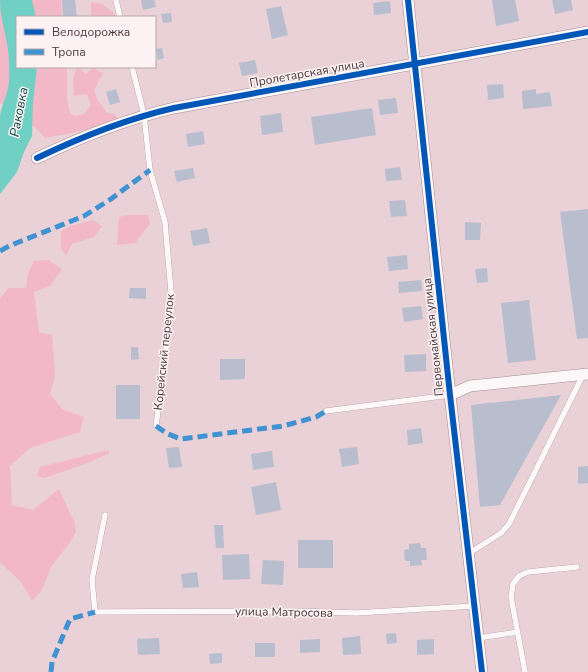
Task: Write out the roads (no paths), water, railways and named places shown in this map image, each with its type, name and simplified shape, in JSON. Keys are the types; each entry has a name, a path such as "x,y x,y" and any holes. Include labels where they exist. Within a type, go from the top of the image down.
{"street":[{"name":"Первомайская улица","path":"408,0 450,395 482,672"},
{"name":"Пролетарская улица","path":"37,158 69,142 144,115 174,108 415,65 588,32"},
{"path":"450,395 470,386 586,374"}],"lane":[{"path":"116,0 120,16"},
{"name":"Корейский переулок","path":"132,68 144,115 150,170 165,222 172,302 156,426"},
{"path":"468,554 501,533 509,524 586,374"},
{"path":"326,411 450,395"},
{"name":"улица Матросова","path":"105,515 92,580 95,612 292,611 356,613 474,606"},
{"path":"525,672 511,597 513,584 519,576 528,572 577,567"},
{"path":"478,638 518,632"}],"water":[{"name":"Раковка","path":"0,0 32,0 36,16 16,16 16,68 37,68 33,103 32,136 24,152 17,172 0,194 0,117 9,82 9,55 0,8"}]}
